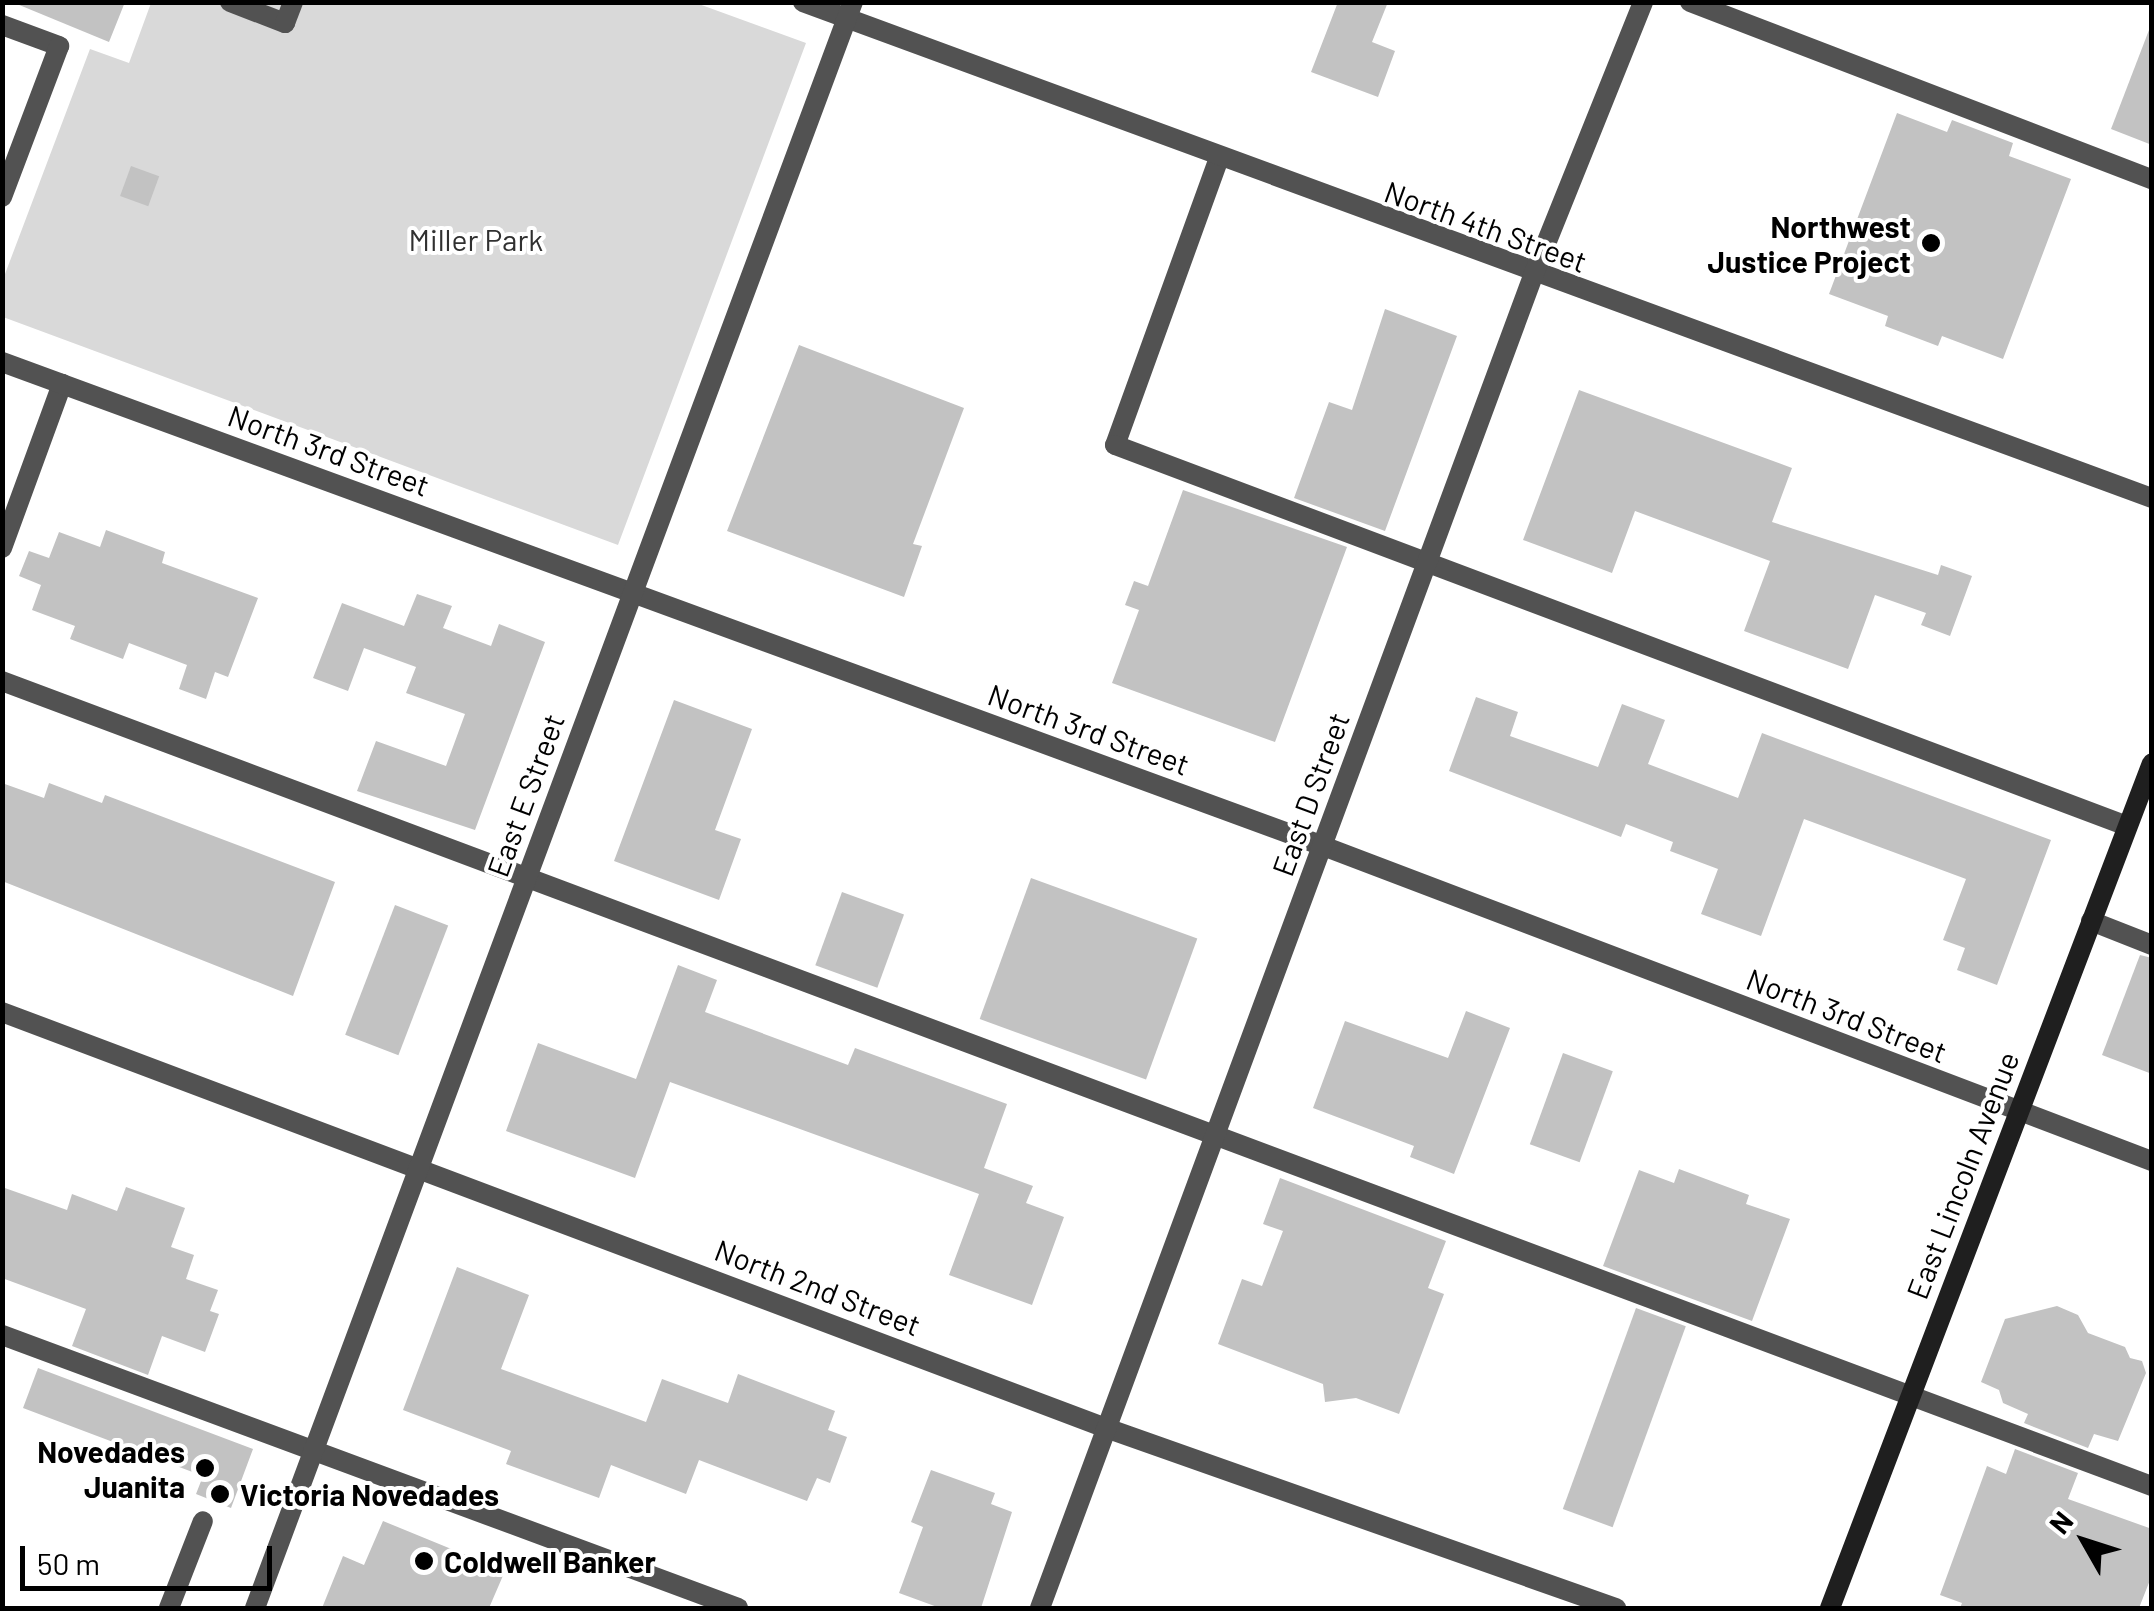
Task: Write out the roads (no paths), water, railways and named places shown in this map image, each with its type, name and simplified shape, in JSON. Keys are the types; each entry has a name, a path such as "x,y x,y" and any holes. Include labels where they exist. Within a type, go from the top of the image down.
{"street":[{"path":"230,2 285,23 293,2"},
{"name":"North 4th Street","path":"803,2 850,11 1219,158 1533,276 2152,498"},
{"name":"East D Street","path":"1040,1608 1533,276 1643,2"},
{"path":"1690,2 2152,179"},
{"name":"East E Street","path":"254,1608 415,1166 526,882 850,11"},
{"path":"2,25 59,46 2,197"},
{"path":"1219,158 1115,445 2128,826"},
{"name":"North 3rd Street","path":"2,362 1323,846 2152,1161"},
{"path":"2,548 62,384"},
{"path":"2,681 526,882 2152,1486"},
{"name":"East Lincoln Avenue","path":"1830,1608 2152,763"},
{"path":"2091,921 2152,945"},
{"name":"North 2nd Street","path":"2,1012 1106,1428 1616,1608"},
{"path":"2,1335 738,1608"},
{"path":"168,1608 202,1521"}],"place":[{"name":"Northwest Justice Project","path":"1931,243"},
{"name":"Novedades Juanita","path":"205,1468"},
{"name":"Victoria Novedades","path":"220,1494"},
{"name":"Coldwell Banker","path":"424,1561"}],"park label":[{"name":"Miller Park","path":"476,239"}]}
